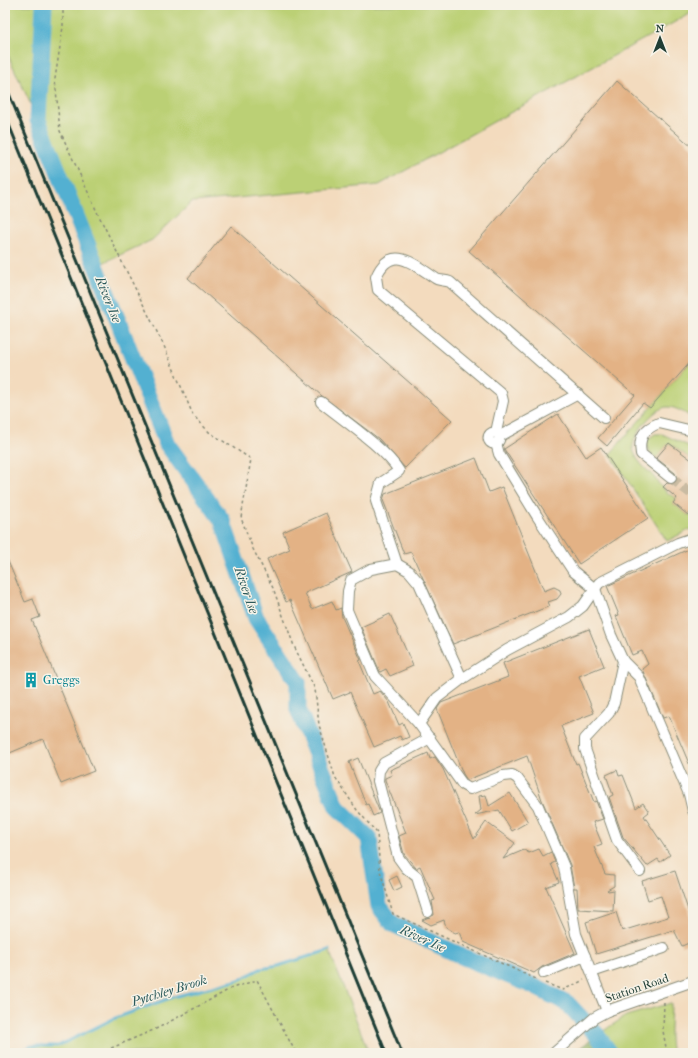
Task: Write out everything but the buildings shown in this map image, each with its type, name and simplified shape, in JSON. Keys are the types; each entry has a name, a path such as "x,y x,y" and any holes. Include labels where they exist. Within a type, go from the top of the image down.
{"street":[{"path":"604,418 450,282 437,280 408,260 396,259 385,264 376,277 378,290 501,394 503,400 497,437 499,454 537,516 573,570 595,589 611,635 623,661 639,677 688,794 693,811"},
{"path":"497,437 578,394"},
{"path":"321,402 364,436 395,464 399,471 381,483 376,501 397,564"},
{"path":"671,478 641,454 640,445 642,435 651,427 659,423 693,431"},
{"path":"419,724 437,698 462,679 507,650 569,617 583,606 598,584 609,577 687,539 693,538"},
{"path":"462,679 419,583 409,571 397,564 371,569 351,580 348,591 347,610 375,676 419,724 463,785 470,789 503,776 512,775 518,778 538,806 564,867 576,934 607,1011"},
{"path":"623,661 614,703 609,713 585,739 585,749 617,840 640,871"},
{"path":"428,912 417,877 406,868 398,857 378,782 378,770 384,762 430,738"},
{"path":"592,972 664,948"},
{"path":"541,978 585,956"},
{"name":"Station Road","path":"554,1053 594,1018 607,1011 693,981"},
{"path":"562,1053 568,1040"}],"path":[{"path":"63,5 63,26 55,79 60,132 98,214 164,346 193,416 209,432 251,459 241,518 253,549 273,588 294,646 315,690 319,725 335,777 357,810 377,833 380,871 393,914 541,978 563,990 585,980 588,984"},
{"path":"100,1053 158,1028 232,988 257,980 296,1053"},
{"path":"665,992 663,1031 667,1053"}],"green space":[{"path":"5,5 693,5 693,12 379,185 192,202 152,240 96,266 38,120 5,49"},
{"path":"693,359 693,418 674,408 663,408 651,416 645,423 633,443 634,453 641,464 666,492 677,498 673,503 688,515 693,513 693,528 667,541 610,454"},
{"path":"655,434 662,434 693,448 693,456 691,459 669,443 656,458 647,448 647,440"},
{"path":"329,950 369,1053 18,1053 31,1046 59,1046 113,1019 173,997 239,980 260,969 278,966"},
{"path":"671,1003 670,1035 672,1053 610,1053 597,1035 626,1016"},
{"path":"597,1035 610,1053 573,1053"}],"waterway":[{"name":"River Ise","path":"44,5 38,120 167,444 222,520 256,618 298,682 298,709 337,807 369,838 379,906 393,924 466,958 529,984 567,1003 597,1035 610,1053"},
{"name":"Pytchley Brook","path":"18,1053 31,1046 58,1046 113,1019 173,997 239,980 260,969 278,966 329,950"}],"tunnel":[{"path":"671,478 693,495"}],"railway":[{"path":"5,84 402,1053"},
{"path":"5,115 386,1053"}],"place":[{"name":"Greggs","path":"31,680"}]}
